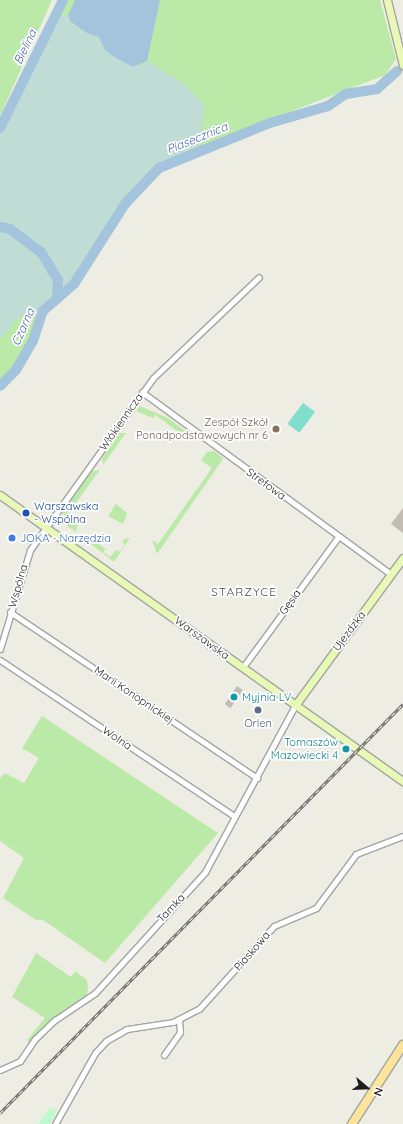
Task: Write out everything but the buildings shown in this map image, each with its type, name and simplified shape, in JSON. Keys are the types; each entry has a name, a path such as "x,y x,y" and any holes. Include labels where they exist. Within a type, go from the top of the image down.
{"main road":[{"path":"387,0 403,65"},
{"name":"Warszawska","path":"0,494 403,781"},
{"name":"Ujezdzka","path":"296,704 403,558"},
{"path":"352,1124 403,1045"}],"street":[{"name":"Włókiennicza","path":"46,527 153,378 259,278"},
{"name":"Strefowa","path":"142,392 338,537 391,574"},
{"name":"Wspólna","path":"0,648 26,558 46,527"},
{"name":"Gęsia","path":"243,667 338,537"},
{"name":"Marii Konopnickiej","path":"10,612 257,778"},
{"name":"Wolna","path":"0,660 234,816"},
{"name":"Tamka","path":"0,1070 20,1061 35,1039 55,1020 85,1002 133,953 205,872 296,704"},
{"name":"Piaskowa","path":"55,1124 95,1053 106,1041 127,1028 179,1020 208,1000 274,926 316,908 356,854 403,836"},
{"path":"164,1055 180,1032 179,1020"}],"green space":[{"path":"0,0 52,0 0,116"},
{"path":"65,0 380,0 396,59 385,75 202,146 158,167 124,203 81,270 36,312 34,328 13,368 0,381 0,130"},
{"path":"140,406 168,418 188,433 184,436 155,415 153,418 136,411"},
{"path":"120,433 126,433 103,465 102,458"},
{"path":"214,451 223,458 221,462 157,554 152,540 158,544 212,468 201,460 207,452"},
{"path":"100,470 66,516 78,524 76,532 67,526 71,521 62,513 92,471"},
{"path":"116,504 127,513 123,524 108,516"},
{"path":"130,538 114,562 86,540 91,539 106,549 103,552 110,557 116,550 120,552 125,544 122,542 124,539"},
{"path":"42,716 218,833 105,963 43,920 36,920 3,898 24,858 0,841 0,778 5,773 24,783 39,758 22,748"},
{"path":"36,953 71,977 75,971 87,980 88,990 85,1001 54,1019 30,1043 27,1040 45,1018 12,997"},
{"path":"50,1107 57,1111 50,1124 38,1124"}],"shaded area":[{"path":"75,0 160,0 147,61 133,67 105,50 99,37 87,33 70,21 68,15"},
{"path":"68,15 87,33 99,37 105,50 140,65 147,61 183,83 204,104 201,144 158,166 124,202 79,271 57,294 36,310 15,320 0,339 0,133 57,17"},
{"path":"303,403 315,412 299,433 287,424"}],"waterway":[{"name":"Bielina","path":"0,128 63,0"},
{"name":"Piasecznica","path":"0,386 16,370 33,341 43,311 74,284 125,204 159,168 270,123 328,106 346,94 377,89 397,71"},
{"name":"Bielina","path":"0,227 10,229 41,252 58,280 57,299"}],"railway":[{"path":"0,1113 403,704"}],"place":[{"name":"Zespół Szkół Ponadpodstawowych nr 6","path":"276,429"},
{"name":"Warszawska - Wspólna","path":"26,513"},
{"name":"JOKA - Narzędzia","path":"12,538"},
{"name":"Myjnia LV","path":"234,697"},
{"name":"Orlen","path":"258,710"},
{"name":"Tomaszów Mazowiecki 4","path":"346,749"}],"district":[{"name":"STARZYCE","path":"244,592"}],"water label":[{"name":"Czarna","path":"23,327"}]}
